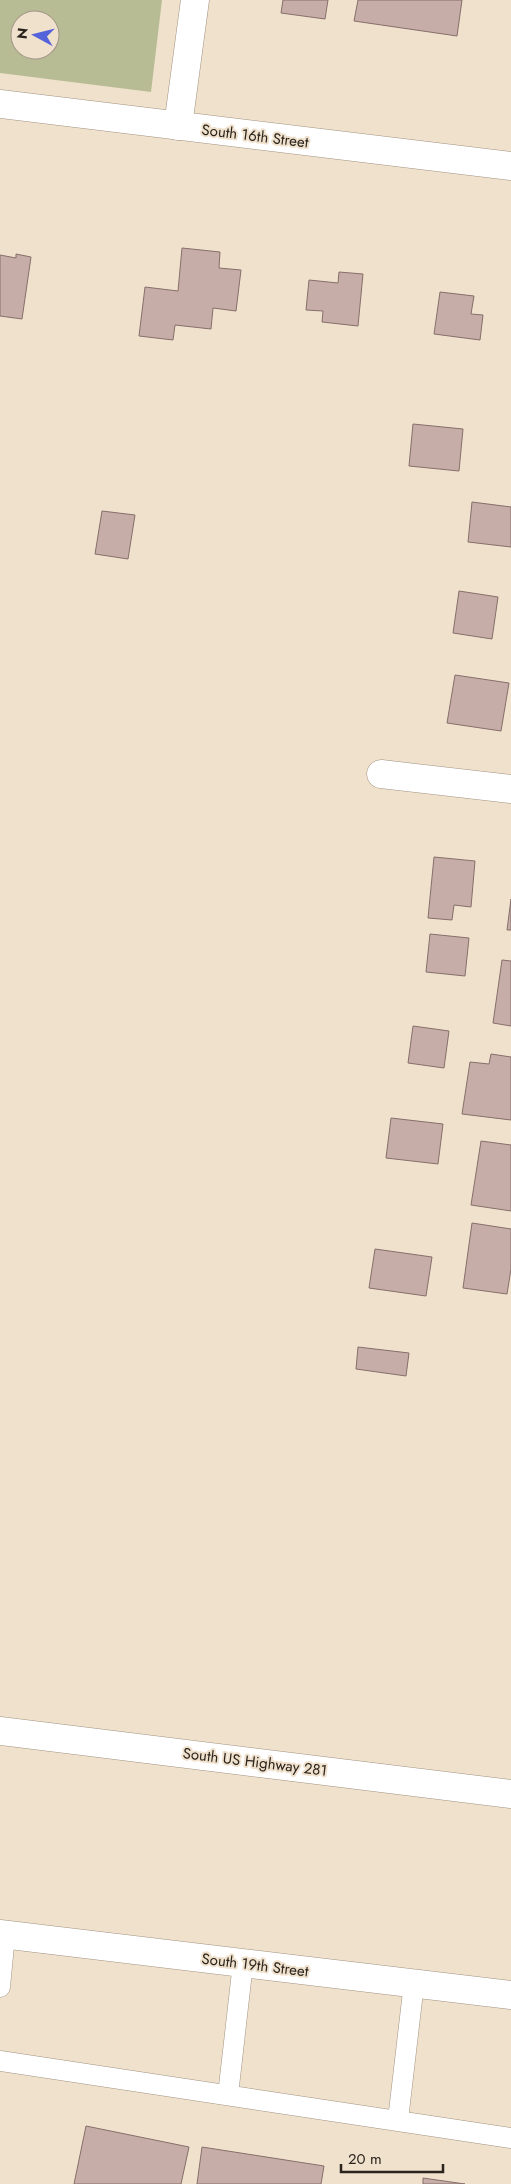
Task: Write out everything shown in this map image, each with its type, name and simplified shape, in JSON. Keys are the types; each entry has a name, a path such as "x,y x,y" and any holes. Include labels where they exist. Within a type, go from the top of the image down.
{"main road":[{"path":"178,126 194,0"},
{"name":"South 16th Street","path":"0,104 511,166"},
{"path":"381,774 511,789"},
{"name":"South US Highway 281","path":"0,1731 511,1794"},
{"name":"South 19th Street","path":"2,1934 511,1995"}],"lane":[{"path":"0,1986 2,1934"},
{"path":"228,2095 243,1963"},
{"path":"398,2120 414,1983"},
{"path":"0,2060 511,2138"}],"green space":[{"path":"0,0 162,0 151,92 0,73"}],"building":[{"path":"283,0 328,0 325,19 281,13"},
{"path":"358,0 462,0 457,36 354,21"},
{"path":"182,248 220,252 219,268 241,270 236,311 213,308 211,329 175,325 173,340 139,336 145,287 178,291"},
{"path":"16,254 31,257 22,319 0,316 0,255 16,258"},
{"path":"339,272 363,274 358,326 322,322 323,311 306,310 309,280 338,283"},
{"path":"440,292 474,296 471,314 483,315 480,340 434,334"},
{"path":"413,424 463,429 459,471 409,466"},
{"path":"472,502 511,507 511,547 468,542"},
{"path":"102,511 135,515 128,559 95,554"},
{"path":"459,591 498,597 492,639 453,633"},
{"path":"455,675 509,683 501,731 447,723"},
{"path":"434,857 475,861 471,907 454,905 452,920 428,918"},
{"path":"511,899 511,930 507,930"},
{"path":"430,934 469,938 465,976 426,972"},
{"path":"502,960 511,961 511,1026 493,1023"},
{"path":"413,1026 449,1031 444,1068 408,1063"},
{"path":"491,1054 511,1057 511,1120 462,1114 470,1062 489,1064"},
{"path":"391,1118 443,1124 438,1164 386,1158"},
{"path":"481,1141 511,1145 511,1211 471,1205"},
{"path":"472,1223 511,1229 511,1269 507,1294 463,1288"},
{"path":"375,1249 432,1257 426,1296 369,1288"},
{"path":"358,1347 409,1353 406,1376 356,1369"},
{"path":"86,2126 189,2147 181,2184 74,2184"},
{"path":"202,2147 324,2166 321,2184 197,2184"},
{"path":"423,2178 465,2184 423,2184"}]}
